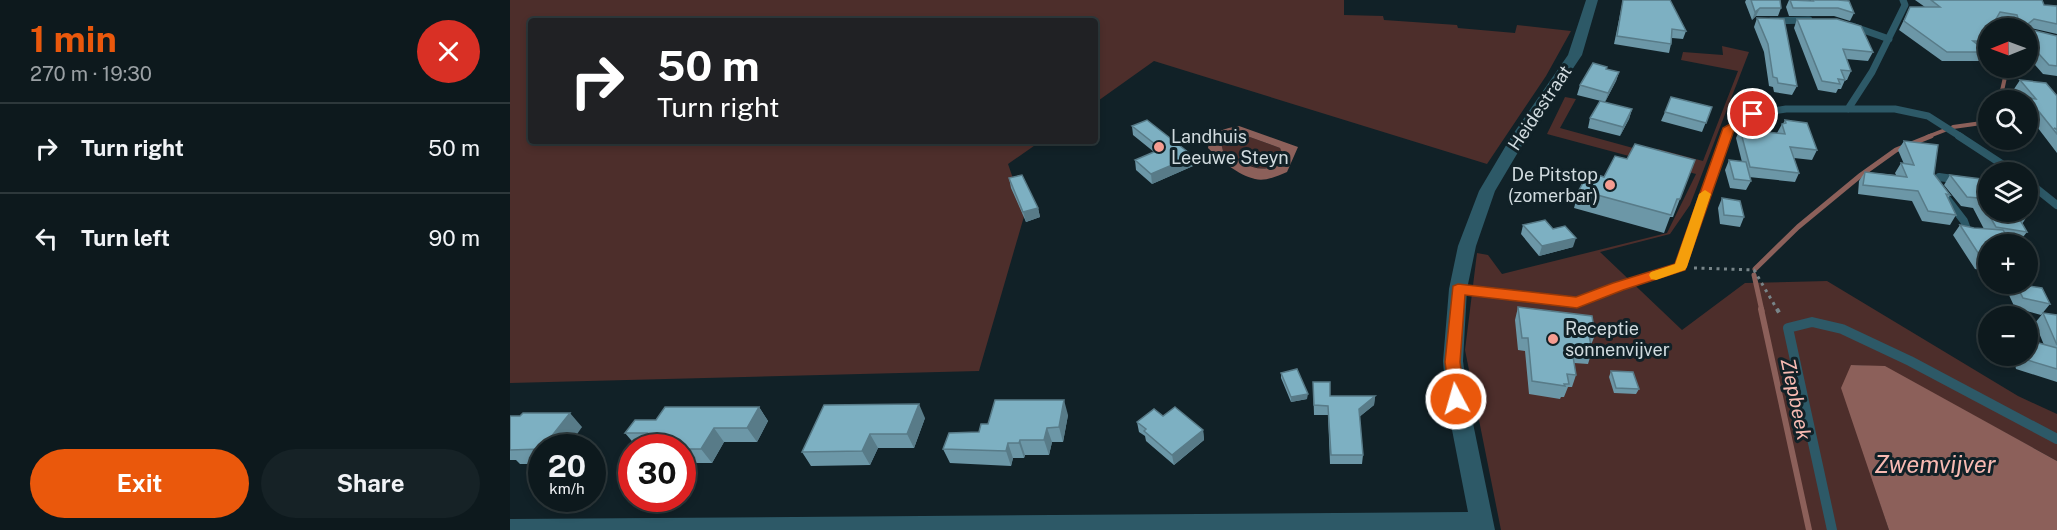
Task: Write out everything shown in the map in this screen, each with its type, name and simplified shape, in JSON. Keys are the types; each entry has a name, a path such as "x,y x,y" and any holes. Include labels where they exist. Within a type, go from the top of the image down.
{"street":[{"name":"Heidestraat","path":"1482,527 1456,399 1454,371 1458,289 1467,246 1487,191 1519,137 1575,55 1592,0"},
{"path":"510,530 1482,527"}],"lane":[{"path":"1848,109 1864,86 1889,39 1905,5 1903,0"},
{"path":"1768,21 1818,20"},
{"path":"1842,24 1889,39"},
{"path":"1458,289 1577,303 1618,286 1681,267 1729,128 1753,114 1786,109 1895,109 1928,116 1999,162"},
{"path":"1968,231 1964,221 1934,182 1940,177 1969,181"},
{"path":"2040,190 2057,205"},
{"path":"1832,530 1788,328 1812,322 1842,329 1910,361 2057,439"}],"path":[{"path":"1681,267 1754,270 1788,328"}],"shaded area":[{"path":"510,0 1344,0 1344,15 1383,16 1384,20 1457,25 1458,28 1515,33 1517,25 1571,31 1546,76 1487,164 1154,61 1098,101 1098,18 528,18 528,144 1037,144 1008,164 1025,213 979,371 510,383"},
{"path":"1722,46 1749,52 1690,205 1670,234 1600,252 1682,330 1745,283 1827,281 2018,396 2057,414 2057,461 1885,367 1852,365 1879,499 1889,530 1501,530 1465,350 1477,253 1488,255 1502,274 1667,233 1696,174 1547,134 1565,97 1576,99 1560,128 1655,154 1658,149 1703,161 1738,71 1681,60 1683,52 1723,55"},
{"path":"1230,136 1247,136 1280,148 1282,153 1279,164 1257,168 1223,151 1221,143"}],"water":[{"path":"1239,126 1298,147 1287,172 1267,179 1255,179 1236,171 1208,148 1212,138 1219,132","holes":["1230,136 1247,136 1280,148 1282,153 1279,164 1264,169 1257,168 1223,151 1221,143"]},
{"name":"Zwemvijver","path":"1851,365 1885,366 2057,461 2057,530 1889,530 1841,388"}],"building":[{"path":"1623,0 1670,0 1686,31 1672,29 1671,44 1617,36"},
{"path":"1751,0 1780,0 1781,8 1760,8 1755,12"},
{"path":"1790,0 1849,1 1854,13 1838,8 1793,8"},
{"path":"1931,0 2042,0 2044,5 2057,6 2057,24 2038,18 2018,18 2017,15 2000,12 1997,18 1978,18 1978,41 1973,41 1978,45 1978,52 1947,52 1904,21 1910,7 1940,7"},
{"path":"1757,18 1784,19 1797,86 1778,83 1777,78 1773,77 1768,44"},
{"path":"1797,19 1837,19 1861,26 1873,52 1843,49 1851,71 1841,70 1845,80 1838,79 1840,84 1822,81"},
{"path":"2038,31 2057,36 2057,66 2049,65 2038,53"},
{"path":"1593,63 1619,72 1608,93 1580,85"},
{"path":"2020,80 2046,83 2057,96 2057,129 2054,128 2057,134 2038,110 2038,90 2028,90"},
{"path":"1671,97 1712,107 1706,123 1665,112"},
{"path":"1600,101 1632,109 1623,127 1590,118"},
{"path":"1147,120 1193,156 1151,174 1135,160 1161,149 1132,126"},
{"path":"1785,120 1807,123 1817,150 1790,147 1799,173 1750,167 1740,129 1785,134 1782,124 1786,123"},
{"path":"1904,141 1938,145 1934,174 1950,195 1946,194 1956,215 1928,211 1918,191 1863,185 1865,172 1907,177 1901,163 1914,165"},
{"path":"1635,144 1695,160 1680,199 1677,199 1671,215 1579,190 1589,172 1604,177 1615,156 1627,159"},
{"path":"1729,160 1746,162 1751,181 1734,179"},
{"path":"1022,175 1038,208 1023,212 1009,178"},
{"path":"1950,175 1978,179 1978,198 1967,197"},
{"path":"1722,198 1740,201 1744,217 1724,215"},
{"path":"1545,220 1553,229 1565,226 1576,238 1542,246 1523,225"},
{"path":"1993,222 2021,222 2027,232 1996,227"},
{"path":"1960,225 2003,230 2006,234 1978,234 1978,253"},
{"path":"2038,287 2042,288 2050,304 2023,298 2021,294 2038,294"},
{"path":"1518,307 1592,316 1595,335 1589,335 1592,351 1572,350 1576,375 1567,374 1569,384 1564,384 1565,386 1532,381 1528,338 1522,338"},
{"path":"2043,313 2057,315 2057,345"},
{"path":"2038,343 2057,348 2057,369 2038,363"},
{"path":"1297,369 1308,394 1291,397 1281,373"},
{"path":"1611,371 1633,372 1639,389 1616,388"},
{"path":"1313,382 1330,382 1330,396 1375,396 1359,409 1363,455 1331,455 1328,406 1314,405"},
{"path":"995,400 1064,400 1059,427 1047,428 1044,440 1020,440 1019,443 1008,443 1006,451 943,449 949,433 979,432 981,424 988,424"},
{"path":"919,404 907,434 870,434 862,451 802,452 824,405"},
{"path":"665,407 759,407 747,428 714,428 701,449 696,449 696,434 625,433 635,420 656,420"},
{"path":"1175,407 1203,430 1172,455 1137,422 1154,409 1163,416"},
{"path":"523,413 570,413 553,434 528,434 528,449 510,450 510,416 520,416"}],"waterway":[{"name":"Ziepbeek","path":"2002,90 2005,78"},
{"name":"Ziepbeek","path":"1953,127 1978,124"},
{"name":"Ziepbeek","path":"1927,137 1945,130"},
{"name":"Ziepbeek","path":"1755,269 1798,227 1861,175 1896,150 1931,136"},
{"name":"Ziepbeek","path":"1754,275 1762,311"},
{"name":"Ziepbeek","path":"1761,309 1809,530"}],"slow traffic":[{"path":"1656,275 1681,267 1705,194"}],"place":[{"name":"Landhuis Leeuwe Steyn","path":"1159,147"},
{"name":"De Pitstop (zomerbar)","path":"1610,185"},
{"name":"Receptie sonnenvijver","path":"1553,339"}],"route":[{"path":"1456,399 1453,362 1458,289 1577,303 1618,286 1681,267 1729,128 1753,114"}]}
